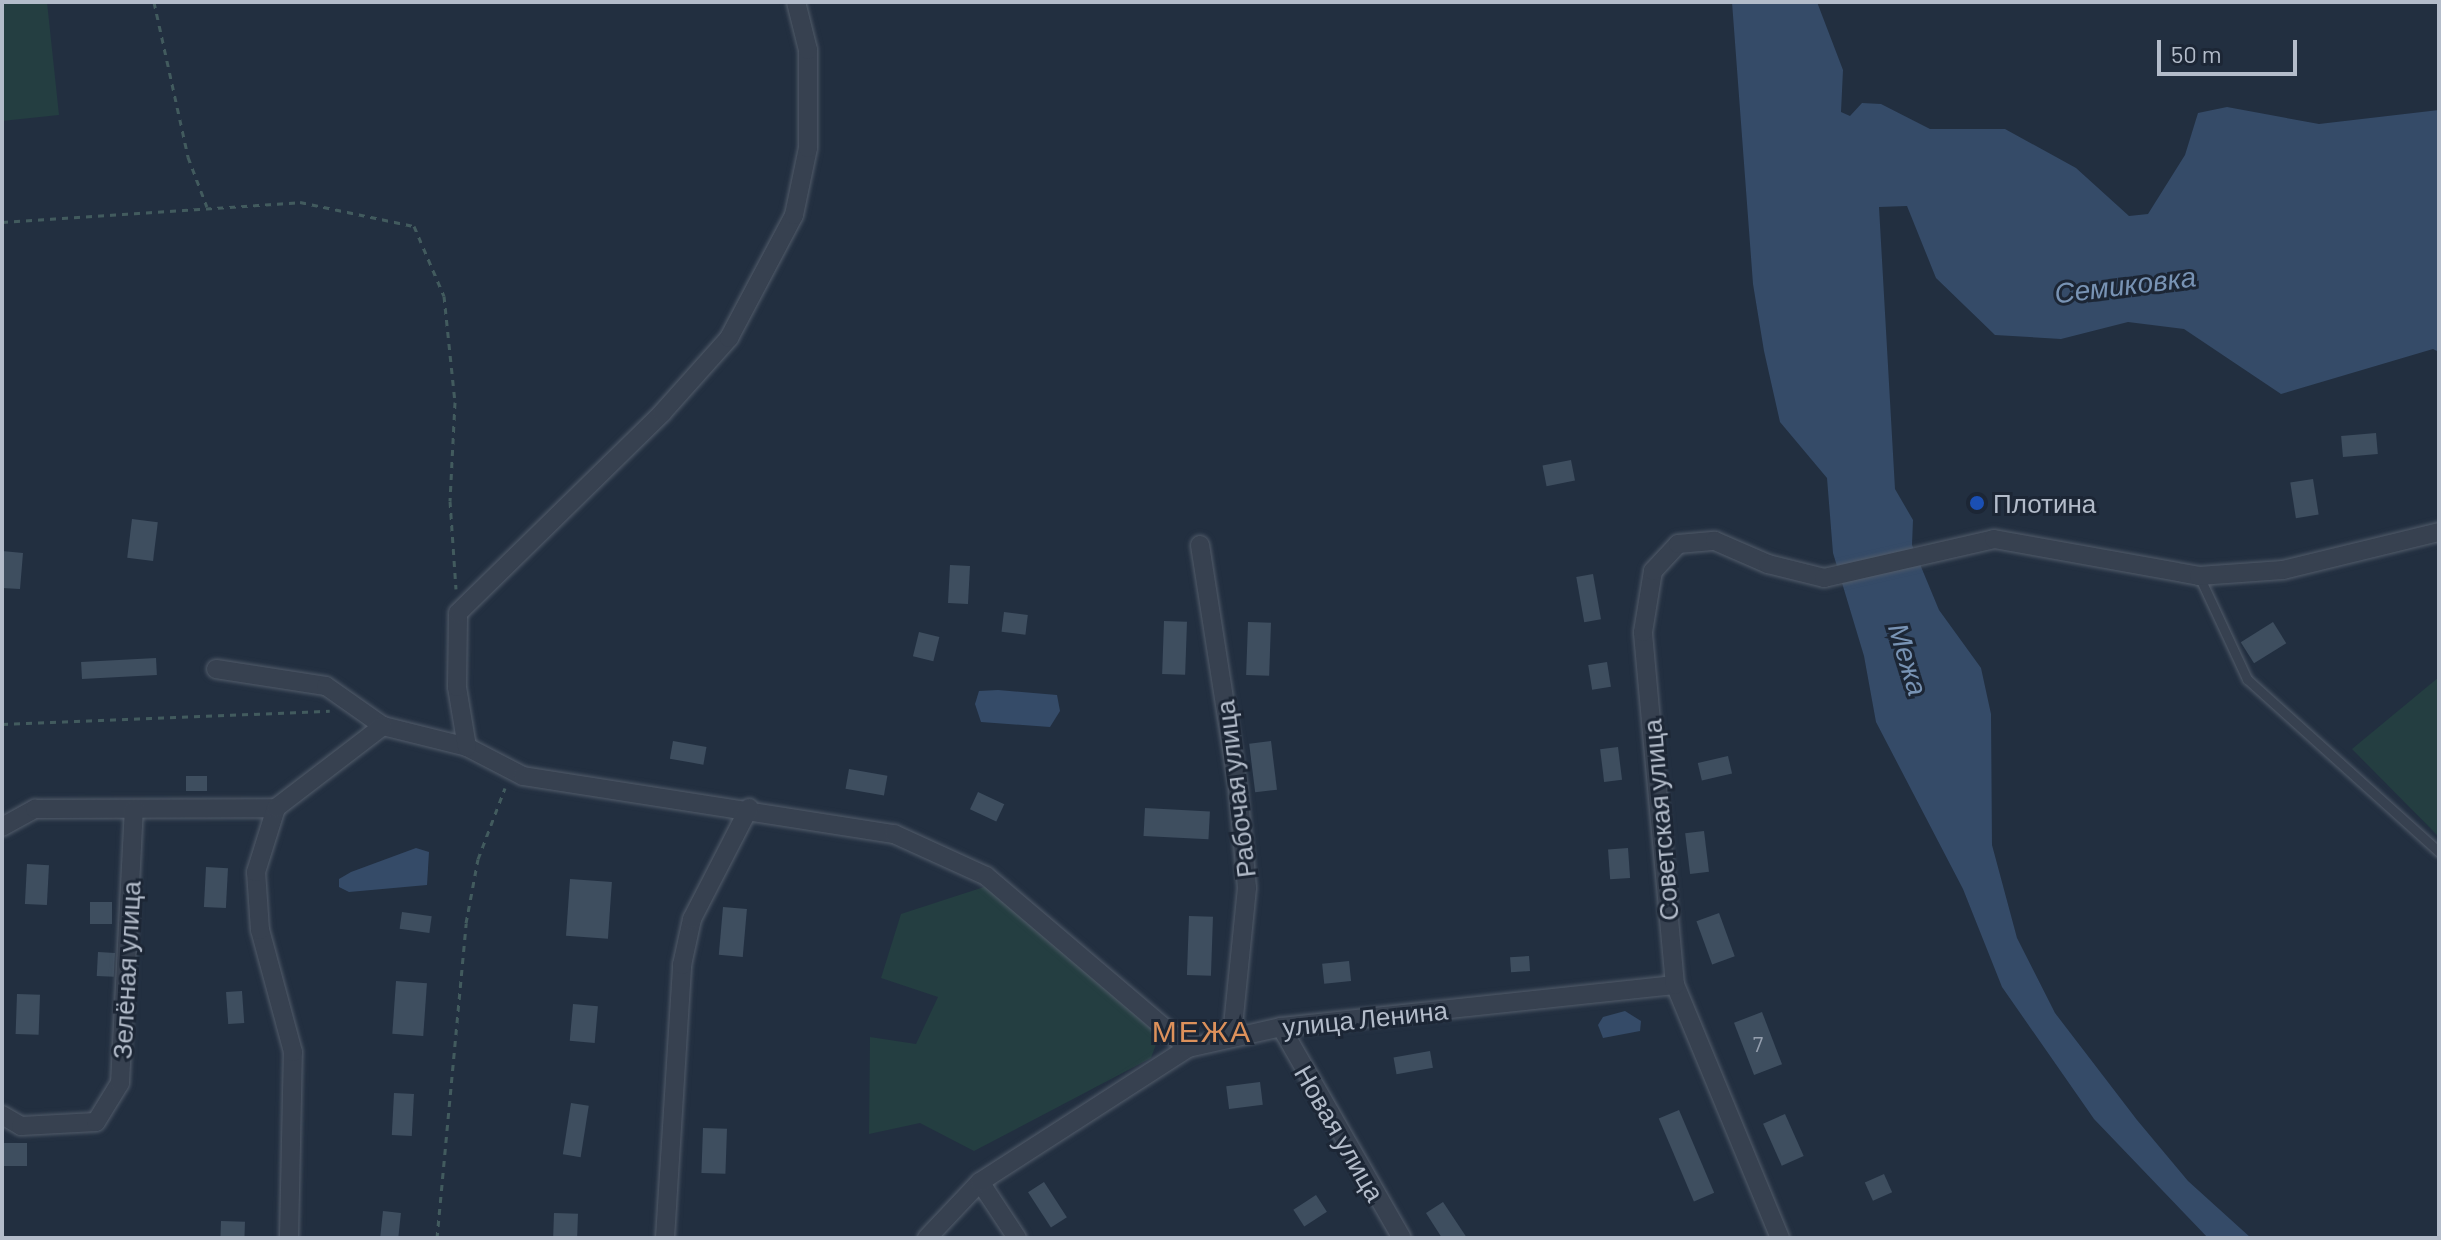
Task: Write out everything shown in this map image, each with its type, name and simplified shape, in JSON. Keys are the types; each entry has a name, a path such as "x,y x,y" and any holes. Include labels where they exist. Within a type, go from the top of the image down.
{"street":[{"path":"467,747 457,687 458,613 662,413 729,338 794,215 808,148 808,50 796,2"},
{"path":"2199,576 2283,570 2439,532"},
{"name":"Советская улица","path":"1780,1238 1675,985 1643,632 1653,571 1678,544 1715,541 1768,564 1824,578 1931,550 1994,539 2199,576"},
{"name":"Рабочая улица","path":"1200,545 1238,789 1247,888 1232,1035"},
{"path":"216,669 326,686 383,726 467,747 511,773 749,808 894,834 986,876 1188,1048"},
{"path":"289,1238 293,1052 255,901 256,872 276,808 383,726"},
{"path":"2,827 35,809 276,808"},
{"path":"665,1238 682,965 692,919 749,808"},
{"name":"Зелёная улица","path":"2,1115 21,1126 96,1122 120,1083 134,809"},
{"name":"улица Ленина","path":"927,1238 980,1182 1188,1048 1232,1035 1281,1027 1675,985"},
{"name":"Новая улица","path":"1281,1027 1402,1238"},
{"path":"980,1182 1017,1238"}],"lane":[{"path":"2199,576 2247,679 2439,852"}],"path":[{"path":"154,2 188,157 207,207"},
{"path":"2,222 300,202 414,226 444,296 455,402 450,501 458,613"},
{"path":"2,724 361,710"},
{"path":"437,1238 466,923 478,859 511,773"}],"green space":[{"path":"2,2 47,2 59,115 2,121"},
{"path":"2439,677 2439,837 2352,749"},
{"path":"987,886 1159,1036 1151,1058 974,1151 920,1123 869,1134 870,1037 916,1044 938,997 881,978 901,914"}],"water":[{"path":"1732,2 1817,2 1843,70 1841,112 1850,116 1862,103 1881,104 1930,129 2005,129 2076,168 2129,216 2148,214 2185,155 2198,113 2227,107 2319,124 2439,110 2439,352 2433,349 2281,394 2184,329 2128,322 2061,339 1995,335 1936,278 1907,206 1879,207 1895,489 1913,520 1912,545 1939,610 1981,668 1991,714 1992,845 2017,938 2055,1013 2137,1120 2188,1181 2251,1238 2208,1238 2094,1119 2002,987 1963,889 1876,722 1864,656 1833,553 1827,478 1780,422 1764,351 1753,284"},
{"path":"979,691 1057,695 1060,711 1050,727 981,722 975,704"},
{"path":"416,848 429,852 427,885 349,892 339,887 339,879 351,872"},
{"path":"1625,1011 1641,1021 1640,1031 1603,1038 1598,1025 1603,1017"}],"building":[{"path":"2376,433 2378,454 2343,457 2341,436"},
{"path":"1571,460 1575,481 1547,486 1543,466"},
{"path":"2313,479 2319,515 2296,518 2290,483"},
{"path":"132,519 158,522 153,561 127,558"},
{"path":"2,551 23,553 20,589 2,588"},
{"path":"950,565 970,566 968,604 948,603"},
{"path":"1593,574 1601,619 1584,622 1576,577"},
{"path":"1004,612 1028,615 1025,635 1002,632"},
{"path":"1164,621 1187,622 1185,675 1162,674"},
{"path":"1248,622 1271,623 1269,676 1246,675"},
{"path":"2273,622 2286,643 2254,663 2241,642"},
{"path":"919,632 939,637 933,661 913,656"},
{"path":"156,658 157,675 82,679 81,662"},
{"path":"1607,662 1611,687 1592,690 1588,665"},
{"path":"673,741 706,747 703,765 670,759"},
{"path":"1271,741 1277,790 1255,792 1249,744"},
{"path":"1618,747 1622,780 1604,782 1600,749"},
{"path":"1728,756 1732,774 1702,781 1698,763"},
{"path":"849,769 887,776 884,795 846,789"},
{"path":"186,776 207,776 207,791 186,791"},
{"path":"978,792 1004,804 996,821 970,809"},
{"path":"1145,808 1210,811 1208,839 1144,836"},
{"path":"1704,831 1709,872 1690,874 1685,833"},
{"path":"1628,848 1630,878 1610,879 1608,849"},
{"path":"27,864 49,865 47,905 25,904"},
{"path":"206,867 228,868 226,908 204,907"},
{"path":"570,879 612,882 608,939 566,936"},
{"path":"90,902 112,902 112,924 90,924"},
{"path":"723,907 747,909 743,957 719,955"},
{"path":"402,912 432,916 429,933 400,929"},
{"path":"1719,913 1735,956 1712,964 1696,921"},
{"path":"1189,916 1213,917 1211,976 1187,975"},
{"path":"98,952 115,953 114,977 97,976"},
{"path":"1529,956 1530,971 1511,972 1510,957"},
{"path":"1349,961 1351,981 1324,984 1322,964"},
{"path":"396,981 427,983 423,1036 392,1034"},
{"path":"242,991 244,1023 228,1024 226,992"},
{"path":"17,994 40,995 39,1035 16,1034"},
{"path":"573,1004 598,1006 595,1043 570,1041"},
{"path":"1762,1012 1782,1064 1754,1075 1734,1023"},
{"path":"1430,1051 1433,1068 1397,1074 1394,1057"},
{"path":"1260,1082 1263,1105 1229,1109 1226,1086"},
{"path":"394,1093 414,1094 412,1136 392,1135"},
{"path":"571,1103 589,1106 581,1157 563,1154"},
{"path":"1679,1110 1714,1193 1694,1201 1659,1119"},
{"path":"1785,1114 1804,1156 1782,1166 1763,1124"},
{"path":"703,1128 727,1129 725,1174 701,1173"},
{"path":"3,1143 27,1143 27,1166 3,1166"},
{"path":"1884,1174 1892,1192 1873,1201 1865,1183"},
{"path":"1044,1182 1067,1217 1051,1228 1028,1192"},
{"path":"1316,1195 1327,1212 1304,1226 1293,1210"},
{"path":"1443,1202 1467,1238 1442,1238 1426,1213"},
{"path":"383,1211 401,1213 398,1238 380,1238"},
{"path":"554,1213 578,1214 577,1238 553,1238"},
{"path":"221,1221 245,1222 244,1238 220,1238"}],"place":[{"name":"Плотина","path":"1977,503"}],"district":[{"name":"МЕЖА","path":"1202,1030"}],"water label":[{"name":"Семиковка","path":"2125,284"},
{"name":"Межа","path":"1909,659"}]}
